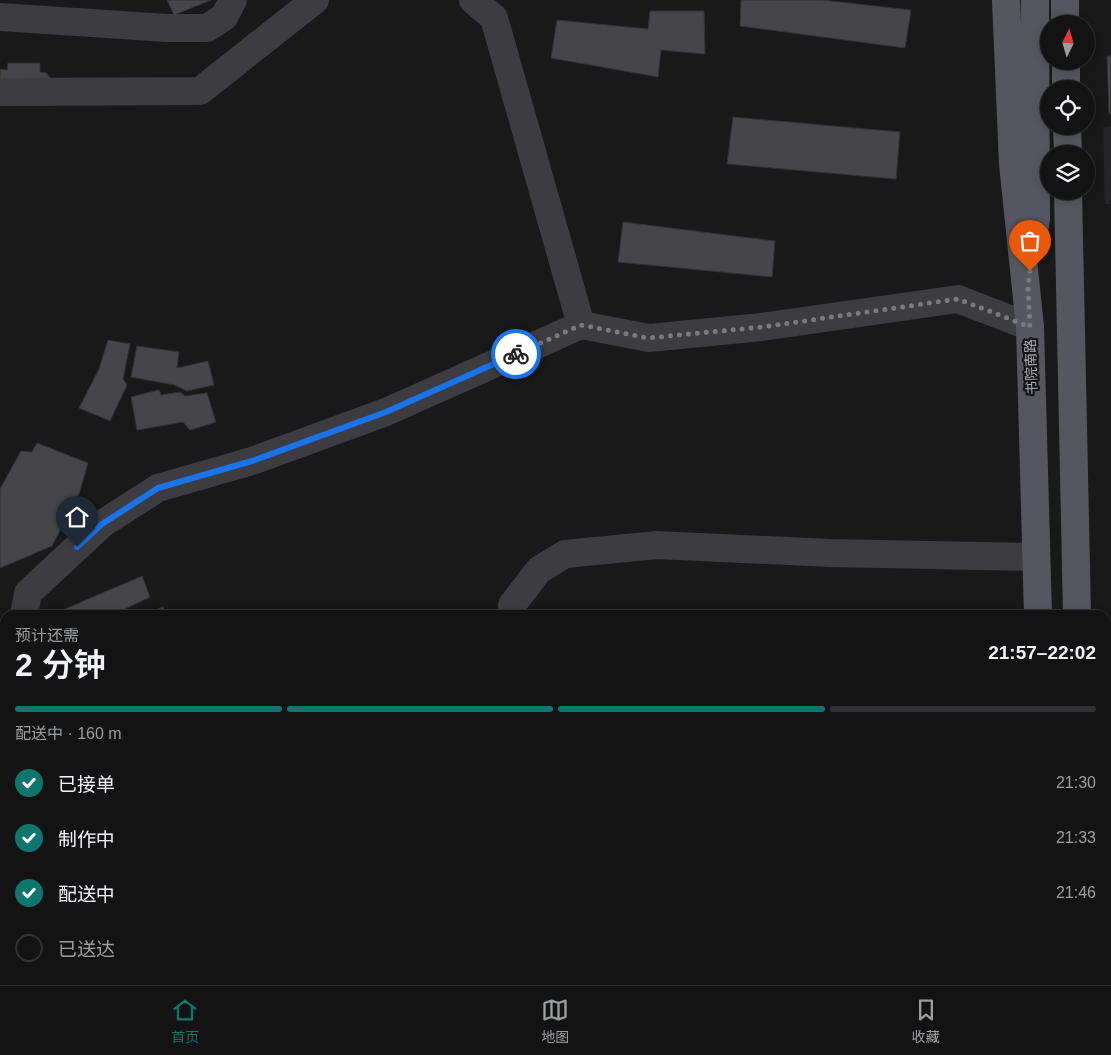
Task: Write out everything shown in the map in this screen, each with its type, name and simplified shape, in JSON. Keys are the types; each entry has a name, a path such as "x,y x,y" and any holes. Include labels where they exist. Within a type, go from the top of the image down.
{"main road":[{"name":"书院南路","path":"1006,0 1013,164 1028,288 1038,610"},
{"path":"1028,288 1036,218 1035,0"},
{"path":"1065,0 1065,15"},
{"path":"1068,200 1077,610"}],"street":[{"path":"0,17 167,28 207,28 224,16 233,0"},
{"path":"0,92 200,91 315,0"},
{"path":"473,0 494,18 581,325"},
{"path":"25,610 28,593 102,524 158,488 252,461 386,412 581,325 648,338 762,327 958,299 1030,327"},
{"path":"512,610 512,605 539,570 565,554 657,545 831,553 1036,556"}],"shaded area":[{"path":"1111,126 1111,204 1105,204 1103,127"}],"building":[{"path":"167,0 211,0 174,15"},
{"path":"741,0 822,0 911,10 905,48 740,26"},
{"path":"650,11 704,11 705,54 661,50 658,77 551,58 557,20 648,29"},
{"path":"1107,56 1111,56 1111,114 1109,114"},
{"path":"8,63 40,63 40,72 46,73 51,79 0,96 0,69 7,70"},
{"path":"733,117 900,132 896,179 727,164"},
{"path":"623,222 775,241 772,277 618,262"},
{"path":"108,340 130,344 123,379 127,385 110,421 79,408 99,369"},
{"path":"137,346 179,352 177,368 208,361 214,385 187,391 174,385 131,377"},
{"path":"159,390 161,395 180,392 185,396 207,393 216,422 190,430 183,422 137,430 131,397"},
{"path":"37,443 88,463 79,494 52,546 0,568 0,489 21,451 32,452"},
{"path":"142,576 150,597 123,610 65,609"}],"way so far":[{"path":"516,354 581,325 648,338 762,327 958,299 1030,327 1028,288 1030,271"}],"route":[{"path":"77,547 102,524 158,488 252,461 386,412 516,354"}]}
